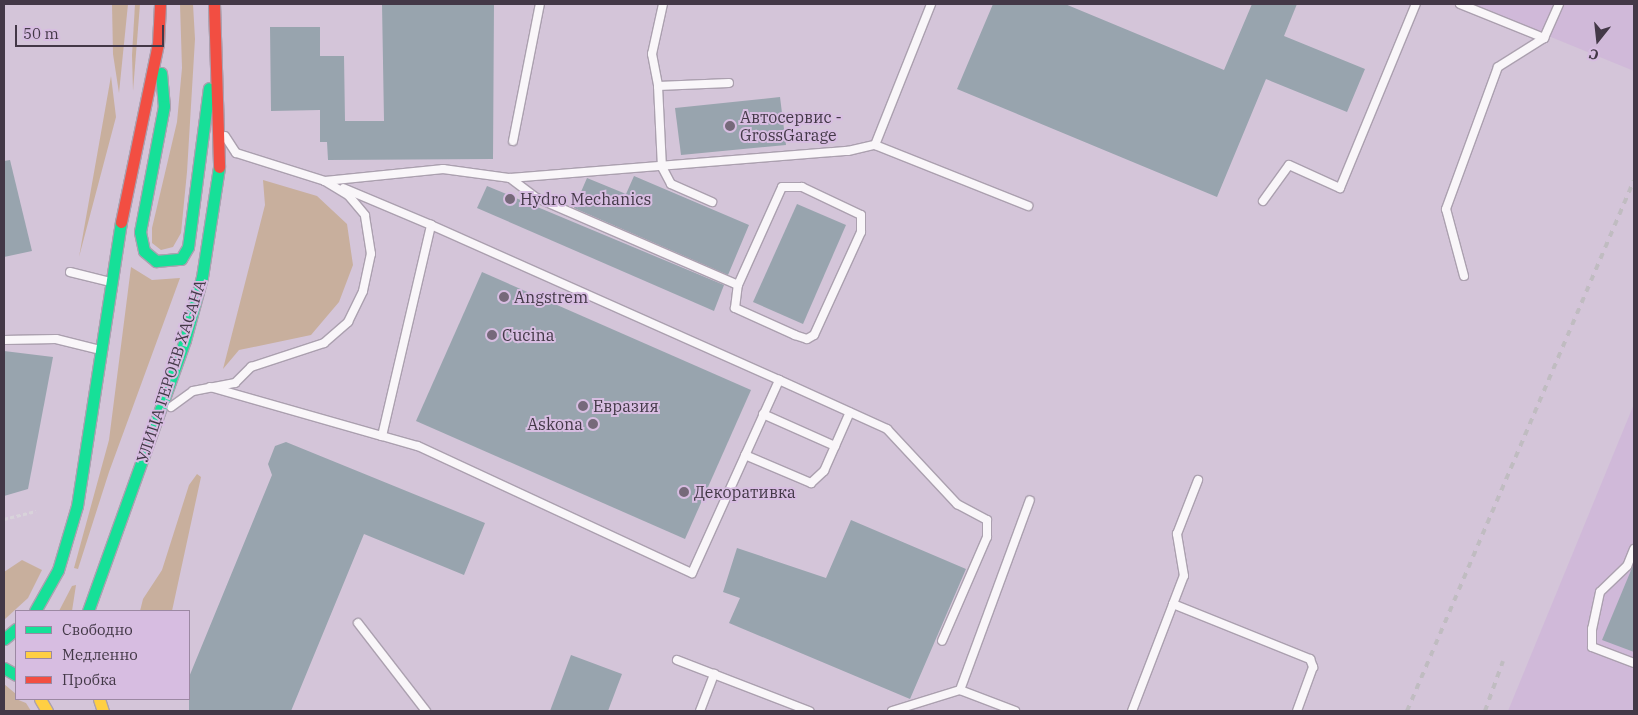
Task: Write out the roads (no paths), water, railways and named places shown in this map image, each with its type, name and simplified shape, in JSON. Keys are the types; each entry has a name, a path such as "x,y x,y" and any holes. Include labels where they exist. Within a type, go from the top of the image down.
{"main road":[{"path":"160,4 158,44 164,106 140,232 144,251 156,261 181,259 188,247 203,118 217,54"},
{"name":"УЛИЦА ГЕРОЕВ ХАСАНА","path":"88,610 153,431 202,277 214,214 220,128 214,4"},
{"path":"36,610 58,570 77,506 109,282 158,44"},
{"path":"98,583 98,610"},
{"path":"4,639 15,629"},
{"path":"4,668 15,674"},
{"path":"41,700 47,711"}],"lane":[{"path":"513,141 540,4"},
{"path":"663,4 652,54 658,86 662,167 671,184 712,202"},
{"path":"875,145 931,4"},
{"path":"1264,200 1289,165 1340,188 1416,4"},
{"path":"1460,4 1544,38"},
{"path":"1464,276 1446,210 1498,67 1544,38 1559,4"},
{"path":"658,86 729,83"},
{"path":"220,128 236,153 326,181 431,225 887,429 957,504 988,520 987,537 942,640"},
{"path":"326,181 443,169 510,178 662,167 875,145 1028,206"},
{"path":"510,178 537,198 738,285"},
{"path":"153,431 176,400 205,386 234,383 251,367 324,343 348,322 363,291 371,254 364,215 348,195 326,181"},
{"path":"782,187 802,187 861,215 861,232 814,335 807,339 734,308 732,302 738,285 782,187"},
{"path":"382,436 431,225"},
{"path":"70,272 109,282"},
{"path":"4,340 56,339 100,350"},
{"path":"205,386 418,446 692,573 779,380"},
{"path":"745,455 811,483 819,480 850,412"},
{"path":"763,414 835,446"},
{"path":"1132,711 1184,576 1178,534 1198,480"},
{"path":"960,690 1030,500"},
{"path":"1634,549 1627,566 1600,592 1592,629 1592,647 1634,663"},
{"path":"1173,604 1310,658 1312,672 1297,711"},
{"path":"358,623 426,711"},
{"path":"677,660 809,711"},
{"path":"700,711 714,674"},
{"path":"892,711 960,690 1015,711"}],"railway":[{"path":"1407,711 1634,180"},
{"path":"1485,711 1503,661"}],"place":[{"name":"Автосервис - GrossGarage","path":"730,126"},
{"name":"Hydro Mechanics","path":"510,199"},
{"name":"Angstrem","path":"504,297"},
{"name":"Cucina","path":"492,335"},
{"name":"Евразия","path":"583,406"},
{"name":"Askona","path":"593,424"},
{"name":"Декоративка","path":"684,492"}]}
